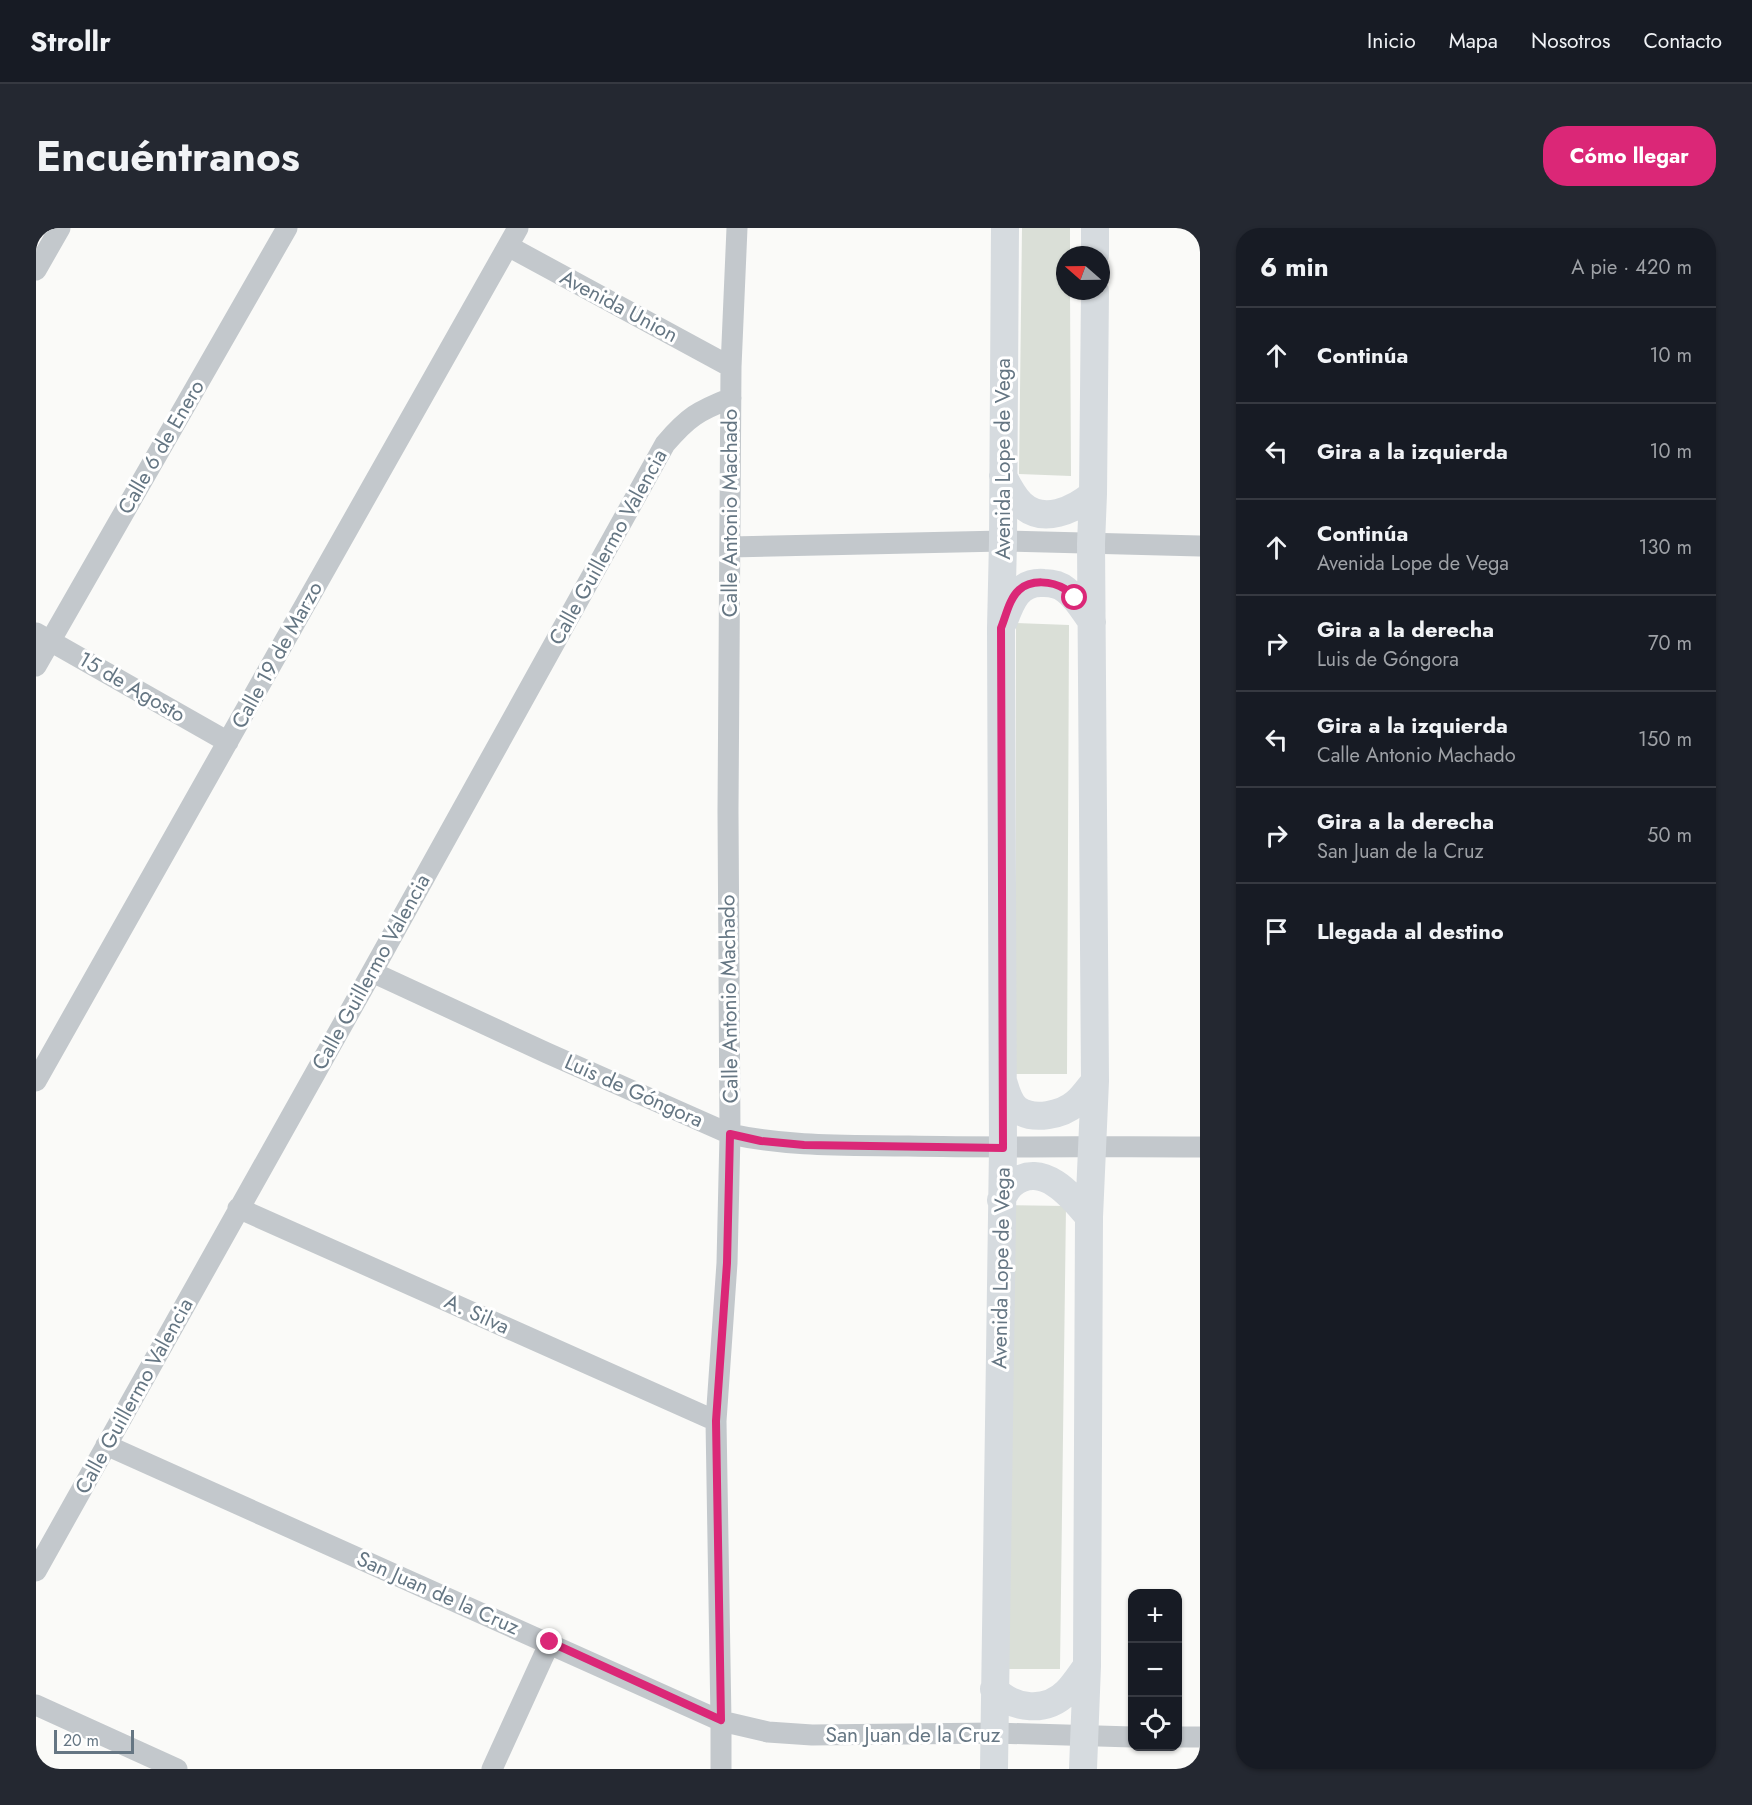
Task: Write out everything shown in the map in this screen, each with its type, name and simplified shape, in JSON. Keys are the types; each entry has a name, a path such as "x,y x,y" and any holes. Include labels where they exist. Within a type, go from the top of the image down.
{"main road":[{"name":"Avenida Lope de Vega","path":"994,1769 1003,1148 1001,628 1004,541 1005,228"},
{"path":"1095,228 1095,246"},
{"path":"1083,1769 1087,1666 1089,1216 1095,1081 1091,544 1095,300"},
{"path":"1003,476 1012,494 1021,505 1044,514 1066,511 1081,504 1093,494"},
{"path":"1001,628 1010,603 1019,590 1038,582 1065,589 1075,598 1092,622"},
{"path":"1003,1081 1009,1099 1018,1110 1042,1115 1065,1111 1076,1103 1095,1081"},
{"path":"1001,1200 1011,1185 1022,1179 1033,1177 1047,1179 1069,1193 1089,1216"},
{"path":"994,1689 1010,1702 1036,1706 1048,1704 1067,1692 1087,1666"}],"street":[{"path":"36,270 60,228"},
{"name":"Calle 6 de Enero","path":"36,666 43,637 287,228"},
{"name":"Calle Antonio Machado","path":"721,1769 716,1421 727,1263 730,1134 728,811 731,367 737,228"},
{"name":"Avenida Union","path":"513,237 731,367"},
{"name":"Calle 19 de Marzo","path":"36,1081 513,237"},
{"name":"Calle Guillermo Valencia","path":"36,1571 665,444 682,424 702,410 731,398"},
{"path":"730,547 1004,541 1200,546"},
{"name":"15 de Agosto","path":"43,637 228,742"},
{"name":"Luis de Góngora","path":"372,972 730,1134 761,1141 804,1145 1003,1148 1200,1147"},
{"name":"A. Silva","path":"238,1208 716,1421"},
{"name":"San Juan de la Cruz","path":"106,1445 721,1720 768,1732 812,1735 995,1733 1128,1737"},
{"path":"492,1769 550,1642"},
{"path":"36,1705 177,1769"},
{"path":"1182,1737 1200,1737"}],"shaded area":[{"path":"1022,228 1070,228 1070,246 1056,246 1056,300 1070,300 1071,476 1019,474"},
{"path":"1016,623 1069,625 1067,1074 1016,1074"},
{"path":"1006,1205 1066,1206 1060,1669 1004,1669"}],"route":[{"path":"550,1642 721,1720 716,1421 727,1263 730,1134 761,1141 804,1145 1003,1148 1001,628 1010,603 1019,590 1028,585 1038,582 1052,584 1065,589 1075,598"}]}
